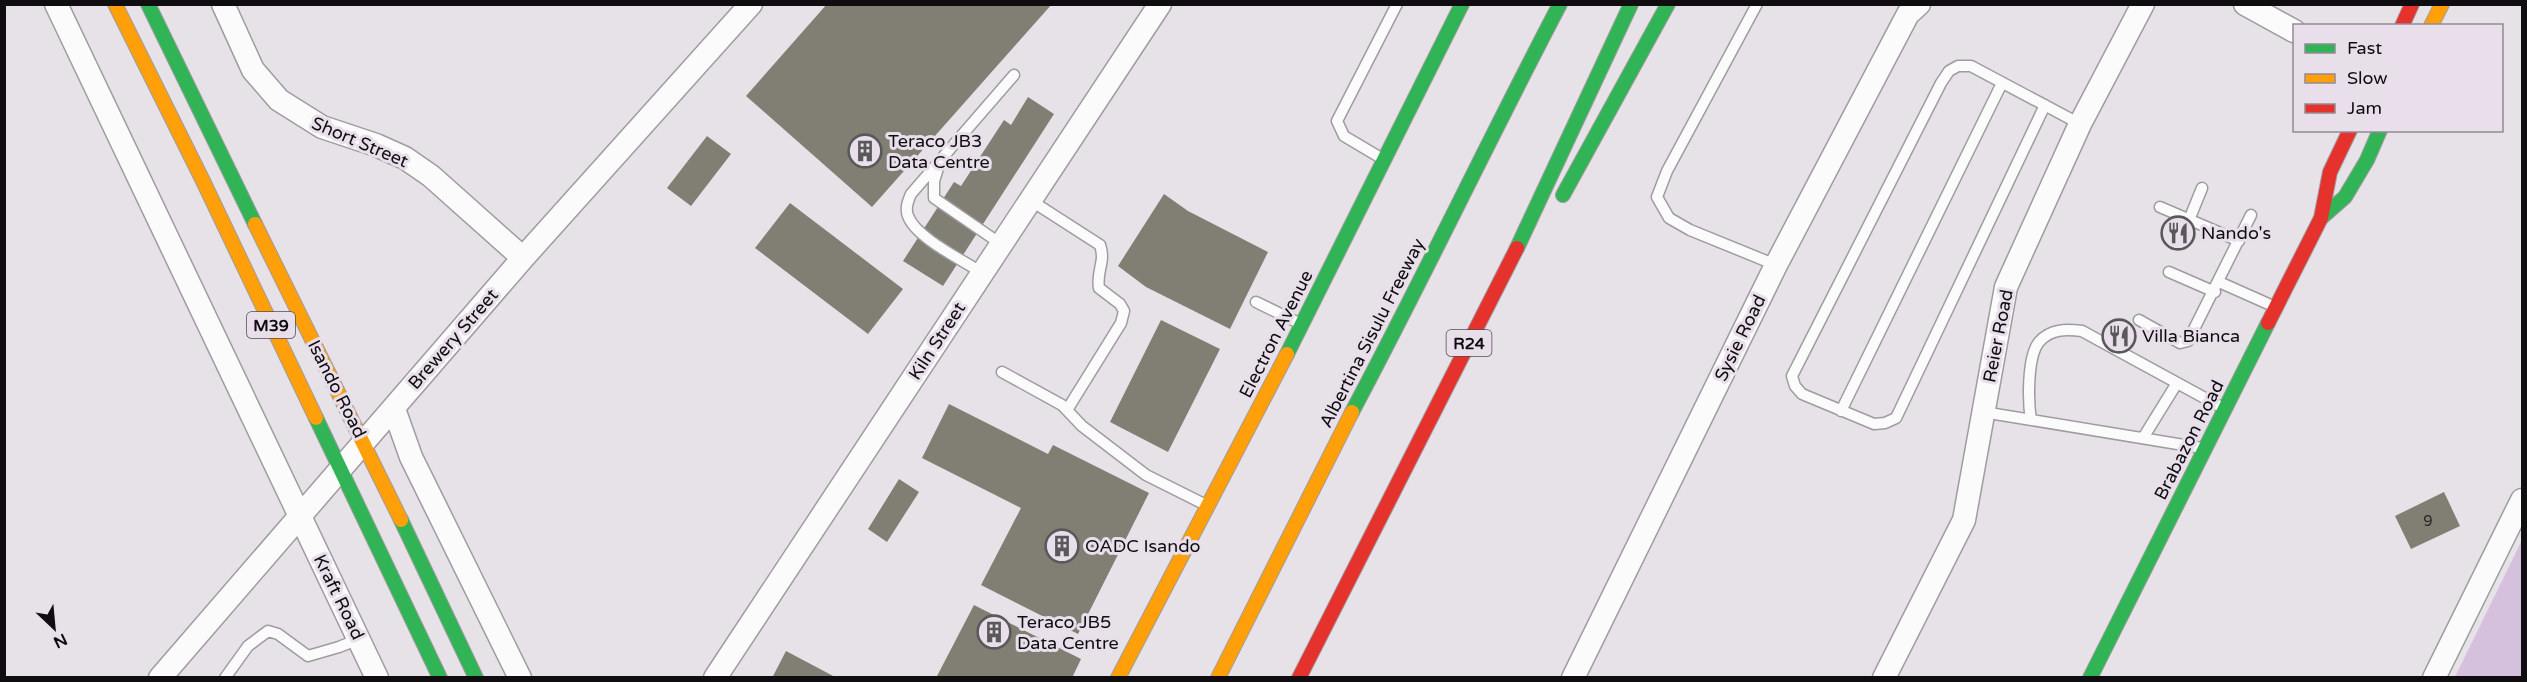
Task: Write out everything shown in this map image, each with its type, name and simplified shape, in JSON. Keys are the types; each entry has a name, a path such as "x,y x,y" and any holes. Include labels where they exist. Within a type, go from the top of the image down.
{"main road":[{"name":"Isando Road","path":"115,4 440,678"},
{"name":"Isando Road","path":"148,4 227,169 364,441 476,678"},
{"name":"Electron Avenue","path":"1118,678 1302,325 1462,4"},
{"name":"Albertina Sisulu Freeway","path":"1218,678 1560,4"},
{"name":"R24","path":"1299,678 1503,277 1631,4"},
{"path":"1557,206 1668,4"},
{"path":"2403,24 2412,4"},
{"path":"2433,24 2442,4"},
{"path":"1487,144 1518,55"},
{"name":"Brabazon Road","path":"2090,678 2321,218 2330,172 2349,132"},
{"name":"Brabazon Road","path":"2321,218 2345,197 2367,160 2379,132"},
{"path":"1503,277 1533,243"}],"street":[{"path":"56,4 300,517"},
{"name":"Short Street","path":"223,4 253,70 279,100 302,117 322,127 376,145 405,158 431,176 523,258"},
{"name":"Brewery Street","path":"160,678 523,258 751,4"},
{"name":"Kiln Street","path":"716,678 1160,4"},
{"name":"Sysie Road","path":"1573,678 1776,265 1908,14 1919,4"},
{"name":"Reier Road","path":"1884,678 1964,520 2006,287 2080,124 2143,4"},
{"path":"2245,4 2293,30"},
{"path":"394,409 411,457 520,678"},
{"path":"2434,678 2523,500"},
{"name":"Kraft Road","path":"300,517 377,678"}],"lane":[{"path":"1384,159 1344,136 1337,121 1397,4"},
{"path":"1757,4 1667,171 1657,197 1669,218 1690,230 1776,265"},
{"path":"2044,105 1896,418 1885,423 1874,424 1802,394 1795,386 1792,376 1949,71 1958,66 1971,66 2080,124"},
{"path":"982,273 921,233 907,214 907,205 911,194 1014,75"},
{"path":"1841,411 2002,83"},
{"path":"941,159 934,181 934,198 1001,244"},
{"path":"2189,220 2202,188"},
{"path":"1030,200 1100,245 1104,255 1098,279 1099,288 1120,304 1124,311 1121,322 1067,410"},
{"path":"2160,207 2239,241"},
{"path":"2139,320 2180,343 2188,341 2251,215"},
{"path":"2169,272 2276,307"},
{"path":"1256,302 1302,325"},
{"path":"2031,420 2028,399 2033,357 2038,343 2054,332 2065,329 2082,330 2225,409"},
{"path":"1002,372 1062,405 1082,426 1146,475 1206,506"},
{"path":"2143,438 2176,383"},
{"path":"1983,412 2205,448"},
{"path":"225,678 248,646 268,631 278,634 308,656 359,639"}],"shaded area":[{"path":"2522,540 2522,677 2455,677"}],"building":[{"name":"Teraco JB3 Data Centre","path":"827,4 1052,4 872,207 746,96"},
{"path":"1028,97 1054,114 943,286 903,261 954,182 961,186 1004,120 1011,125"},
{"path":"707,136 731,154 691,206 667,188"},
{"path":"1164,194 1188,211 1268,252 1230,329 1146,287 1118,266"},
{"path":"790,203 903,289 868,334 755,248"},
{"path":"1161,320 1220,349 1168,452 1110,422"},
{"name":"OADC Isando","path":"949,404 1048,454 1053,445 1149,493 1078,634 981,585 1021,508 922,458"},
{"path":"899,479 919,492 887,542 868,529"},
{"path":"2444,492 2460,526 2411,549 2395,516"},
{"name":"Teraco JB5 Data Centre","path":"974,605 1081,659 1072,678 936,678"},
{"path":"786,651 837,678 772,678"}],"traffic: fast":[{"path":"148,4 255,224"},
{"path":"1287,354 1462,4"},
{"path":"1352,412 1560,4"},
{"path":"1517,248 1631,4"},
{"path":"1563,195 1668,4"},
{"path":"2321,218 2345,197 2367,160 2379,132"},
{"path":"2090,678 2268,323"},
{"path":"316,418 440,678"},
{"path":"401,520 476,678"}],"traffic: slow":[{"path":"115,4 203,181 316,418"},
{"path":"2432,24 2442,4"},
{"path":"255,224 401,520"},
{"path":"1118,678 1287,354"},
{"path":"1218,678 1352,412"}],"traffic: jam":[{"path":"2403,24 2412,4"},
{"path":"2268,323 2321,218 2330,172 2349,132"},
{"path":"1299,678 1517,248"}],"place":[{"name":"Teraco JB3 Data Centre","path":"865,151"},
{"name":"Nando's","path":"2178,233"},
{"name":"Villa Bianca","path":"2119,336"},
{"name":"OADC Isando","path":"1062,546"},
{"name":"Teraco JB5 Data Centre","path":"994,632"}]}
